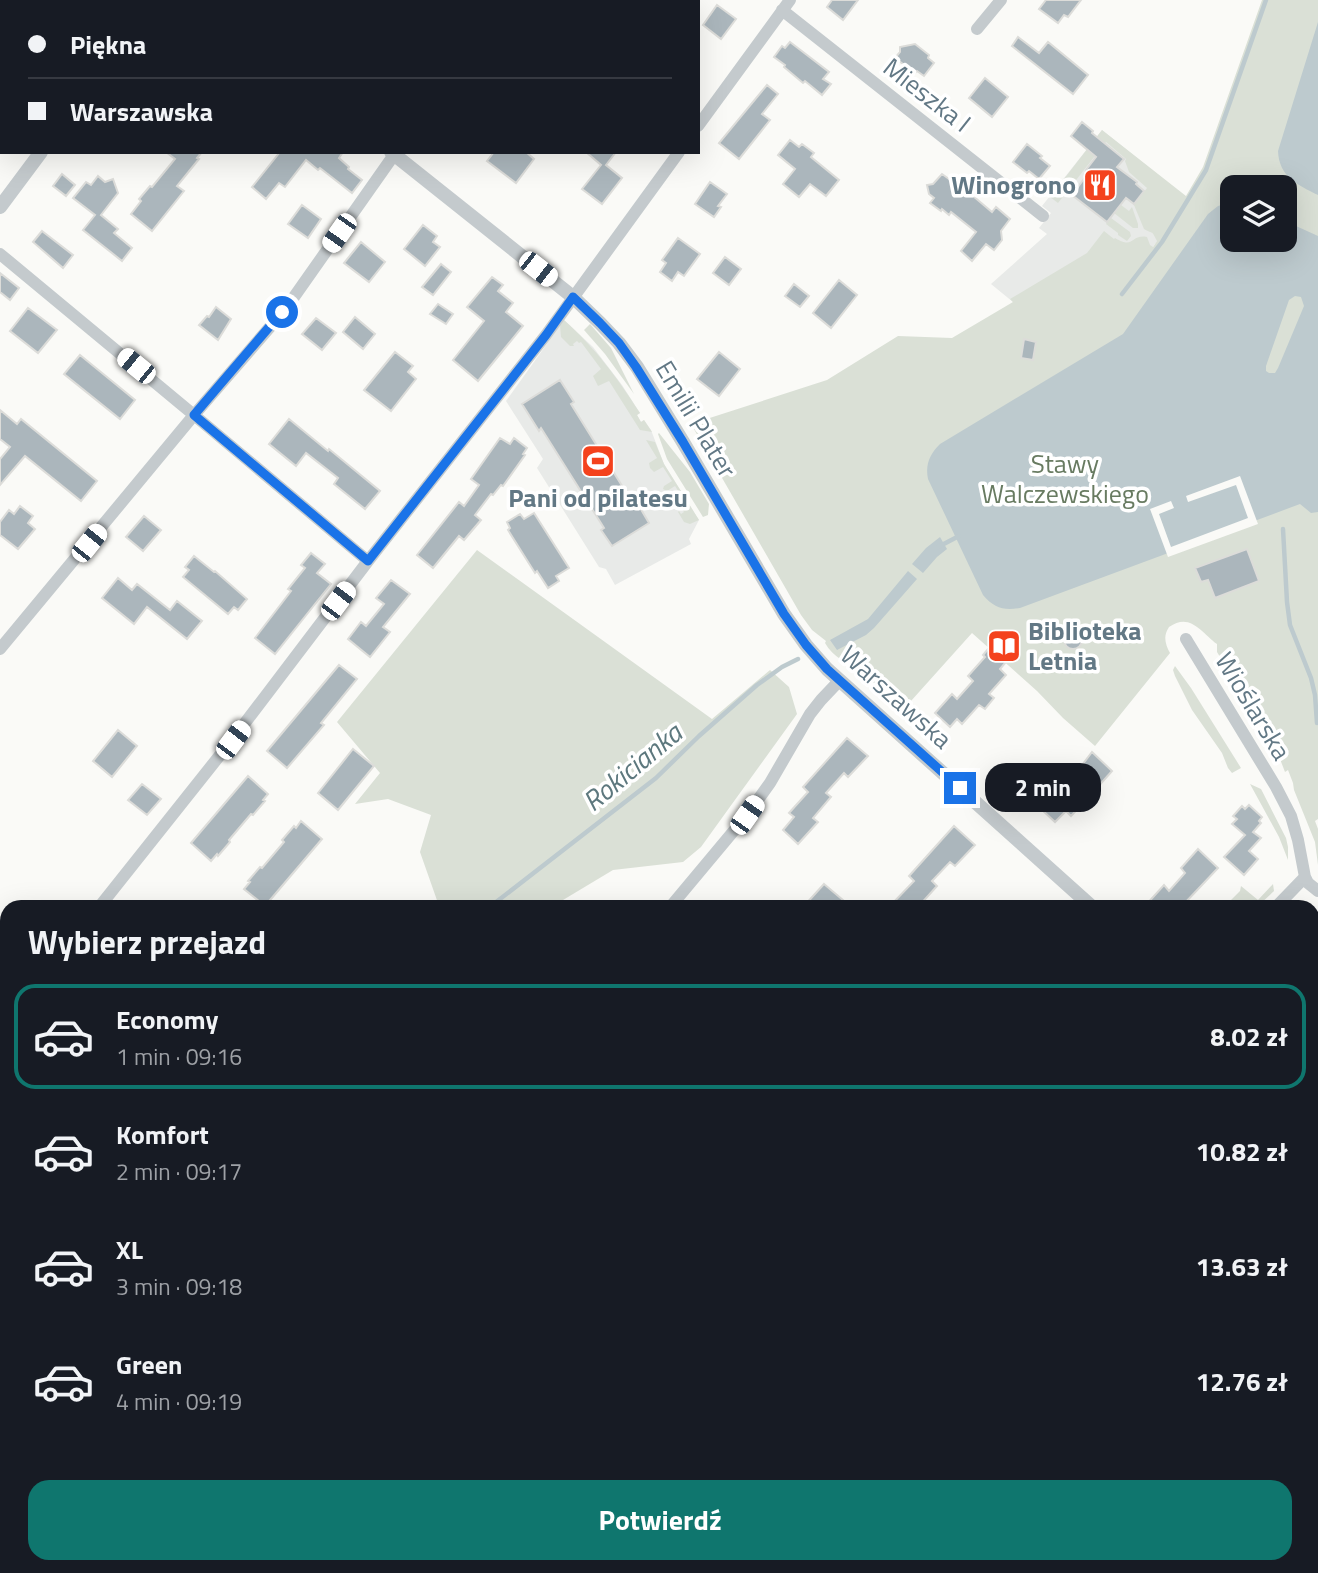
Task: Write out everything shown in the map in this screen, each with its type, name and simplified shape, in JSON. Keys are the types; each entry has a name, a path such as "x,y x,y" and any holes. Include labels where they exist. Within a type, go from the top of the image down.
{"street":[{"path":"977,29 1001,0"},
{"path":"700,123 786,5"},
{"name":"Mieszka I","path":"786,5 1043,216"},
{"path":"0,206 39,154"},
{"path":"0,649 294,297 393,154"},
{"name":"Emilii Plater","path":"395,154 573,297 619,343 683,442 796,632"},
{"path":"105,900 233,740 368,561 546,335 678,154"},
{"path":"0,254 368,561"},
{"name":"Warszawska","path":"796,632 816,657 840,680 1084,900"},
{"name":"Wioślarska","path":"1186,639 1291,816 1305,877"},
{"path":"676,900 747,815 770,783 810,714 840,680"},
{"path":"1283,900 1305,877 1318,891"}],"shaded area":[{"path":"1318,22 1318,195 1297,184 1297,175 1286,174 1278,151"},
{"path":"1102,130 1186,197 1167,228 1122,288 1013,302 991,284 1047,234 1039,228 1051,213 1042,206"},
{"name":"Stawy Walczewskiego","path":"1220,205 1220,252 1297,252 1297,226 1318,236 1318,512 1311,513 1300,504 1020,608 1004,609 995,606 983,595 928,479 927,469 931,456 940,444 1123,334 1208,214","holes":["1295,296 1301,297 1304,306 1278,368 1275,373 1269,373 1266,366 1289,300"]},
{"path":"564,320 593,347 622,385 640,413 637,415 641,422 644,420 651,430 664,464 699,520 689,539 691,544 615,585 606,569 599,567 537,468 543,459 506,401"},
{"path":"940,537 947,549 923,573 912,564"},
{"path":"908,571 917,579 874,628 837,650 830,640 868,619"}],"green space":[{"name":"Stawy Walczewskiego","path":"1262,0 1318,0 1318,819 1315,821 1318,829 1318,865 1315,842 1288,770 1285,772 1275,746 1217,652 1217,644 1195,625 1183,622 1169,627 1165,640 1170,653 1095,746 972,633 902,711 874,681 836,656 828,648 826,641 812,630 691,424 827,380 898,336 952,338 1087,253 1104,231 1114,239 1126,242 1147,237 1153,247 1157,241 1153,234 1144,229 1134,205 1147,188 1129,172 1126,159 1106,142 1058,203 1050,197 1102,130 1186,196 1203,167"},
{"path":"1121,205 1129,211 1132,207 1138,228 1133,228 1114,213"},
{"path":"1111,218 1130,232 1131,236 1127,241 1106,224"},
{"path":"564,320 605,364 640,413 637,415 641,422 644,420 652,432 640,430 609,381 598,386 593,376 601,369 581,342 577,341 574,346 570,346 561,337 560,325"},
{"path":"590,324 611,348 634,394 584,330"},
{"path":"659,433 690,472 709,504 708,515 703,517 667,459"},
{"path":"646,440 655,442 664,464 699,520 690,524 684,522 678,512 684,512 682,509 687,505 675,486 667,491 663,489 672,481 663,467 654,472 650,468 649,463 657,458"},
{"path":"477,550 712,719 770,670 789,687 797,714 701,847 683,862 613,870 563,900 437,900 420,852 431,815 388,799 355,804 380,773 337,722"},
{"path":"1175,666 1241,768 1232,773 1228,768 1222,753 1192,710 1175,676"},
{"path":"1250,784 1261,789 1286,838 1288,860 1279,837"},
{"path":"1273,884 1274,891 1264,900 1258,900"},
{"path":"1241,886 1258,900 1231,900"}],"pier":[{"path":"1240,476 1258,524 1168,557 1150,509 1171,501 1174,508 1159,514 1171,547 1248,518 1236,485 1188,502 1186,496"}],"building":[{"path":"832,0 858,0 843,20 827,7"},
{"path":"1046,0 1081,0 1068,17 1064,15 1058,23 1039,9"},
{"path":"717,5 736,19 721,39 703,25"},
{"path":"1018,37 1039,53 1048,42 1088,75 1073,94 1012,46"},
{"path":"790,42 829,72 823,79 831,84 822,95 805,81 803,83 774,57 782,46 785,48"},
{"path":"915,44 929,55 928,58 934,63 924,76 917,71 915,73 895,58 900,47"},
{"path":"985,78 1008,97 992,117 969,98"},
{"path":"767,85 778,94 762,114 770,120 739,159 719,143"},
{"path":"1082,122 1124,159 1117,167 1144,191 1134,204 1126,198 1107,222 1072,195 1096,157 1071,136"},
{"path":"790,140 799,147 802,144 814,153 811,157 839,180 826,196 810,184 799,197 783,184 795,169 778,155"},
{"path":"1027,144 1050,166 1039,179 1013,162"},
{"path":"169,154 200,154 177,186 184,191 152,231 131,214 141,201 139,199 175,159"},
{"path":"278,154 342,154 339,158 362,180 352,193 306,160 285,187 279,183 266,199 252,187"},
{"path":"492,154 528,154 534,159 516,183 487,161"},
{"path":"588,154 614,154 606,165 622,178 602,204 582,189 601,165"},
{"path":"62,174 75,185 66,196 53,186"},
{"path":"942,174 949,179 958,180 960,185 992,212 996,207 1010,219 1001,231 1002,240 994,250 986,244 972,261 961,251 976,232 951,212 949,215 930,203 934,198 929,194 927,185 933,184"},
{"path":"98,176 105,182 113,179 118,193 101,215 118,229 114,233 132,248 122,261 83,230 95,215 73,198 86,182 91,185"},
{"path":"710,182 727,194 714,217 695,204"},
{"path":"302,205 321,219 308,238 288,224"},
{"path":"423,225 437,236 433,242 440,247 425,266 404,249"},
{"path":"42,231 73,255 63,268 33,242"},
{"path":"678,238 700,254 684,276 678,272 672,281 660,272 666,263 662,260"},
{"path":"361,242 385,262 369,282 344,263"},
{"path":"725,257 741,269 729,285 713,273"},
{"path":"441,264 451,272 433,295 422,287"},
{"path":"0,273 19,288 10,300 0,292"},
{"path":"492,277 503,285 498,291 513,303 506,312 523,326 478,381 453,360 484,321 467,307"},
{"path":"839,280 857,295 831,328 813,313"},
{"path":"794,284 809,296 800,307 785,296"},
{"path":"438,304 453,314 446,324 430,314"},
{"path":"216,307 231,319 218,340 199,325"},
{"path":"28,308 57,330 38,353 10,331"},
{"path":"355,317 375,334 363,349 343,332"},
{"path":"316,318 336,333 322,350 302,334"},
{"path":"1024,339 1036,342 1033,360 1021,358"},
{"path":"395,352 413,366 408,372 416,379 391,411 364,390"},
{"path":"719,352 740,369 719,396 697,379"},
{"path":"80,355 135,400 120,419 64,374"},
{"path":"560,380 574,402 571,404 636,508 639,506 649,523 612,546 601,530 604,528 541,428 539,431 522,404"},
{"path":"0,410 17,424 21,419 97,481 81,501 25,456 0,485 0,459 10,447 0,439"},
{"path":"289,419 380,491 365,509 334,484 338,478 306,453 296,466 269,444"},
{"path":"500,438 510,444 514,438 527,448 523,454 525,455 503,486 491,494 475,515 481,520 464,540 459,536 433,568 417,555 459,502 464,506 479,485 471,479"},
{"path":"20,506 33,516 28,523 35,529 18,549 0,535 0,522 9,510 14,514"},
{"path":"534,513 569,568 556,576 559,581 548,588 537,571 535,573 508,530 510,528 507,522 520,514 524,519"},
{"path":"144,516 161,530 143,551 126,537"},
{"path":"1247,549 1259,581 1215,598 1208,580 1201,582 1195,568"},
{"path":"311,553 325,564 317,573 331,584 275,654 255,638 291,591 288,589 305,568 301,565"},
{"path":"194,556 247,599 238,610 234,607 228,614 183,577 189,570 185,567"},
{"path":"118,578 132,590 137,584 170,610 177,601 202,621 187,639 147,607 134,624 102,598"},
{"path":"391,580 410,594 383,627 390,632 370,657 348,639 361,622 366,626 384,604 376,598"},
{"path":"1069,631 1077,631 1082,640 1080,647 1069,649 1064,644 1064,636"},
{"path":"999,636 1016,650 1000,669 1006,675 989,694 994,698 985,709 979,705 962,724 957,719 950,727 935,713 952,694 957,699 973,681 968,676"},
{"path":"339,665 357,679 321,723 324,725 287,768 267,751"},
{"path":"118,730 137,746 112,777 93,761"},
{"path":"847,738 868,756 848,777 844,773 826,793 831,797 813,818 818,822 798,844 783,830 794,817 789,813 808,792 803,787"},
{"path":"353,749 374,766 338,810 318,793"},
{"path":"1092,752 1112,771 1096,789 1100,794 1091,804 1086,800 1071,816 1066,811 1055,822 1040,808 1058,789 1064,794 1080,776 1076,773"},
{"path":"248,776 268,794 263,800 265,801 211,861 191,843"},
{"path":"142,784 161,799 147,815 128,800"},
{"path":"1249,805 1262,817 1259,821 1261,823 1253,832 1261,838 1249,851 1258,859 1244,875 1224,857 1245,835 1232,824 1237,819 1233,816 1242,806 1245,809"},
{"path":"301,821 322,839 270,900 258,900 244,889 250,882 248,881 284,842 282,840 294,826 296,828"},
{"path":"954,826 975,845 955,866 950,862 932,881 937,886 924,900 896,900 914,881 909,876"},
{"path":"1198,849 1218,868 1188,900 1150,900 1164,885 1169,891 1185,873 1181,868"},
{"path":"824,884 843,900 809,900"}],"waterway":[{"path":"1122,294 1162,242 1206,170 1266,0"},
{"path":"1283,529 1290,625 1311,678 1317,723"},
{"name":"Rokicianka","path":"938,547 959,536"},
{"name":"Rokicianka","path":"499,900 656,778 757,685 798,659"}],"place":[{"name":"Winogrono","path":"1100,185"},
{"name":"Pani od pilatesu","path":"598,461"},
{"name":"Biblioteka Letnia","path":"1004,646"}],"route":[{"path":"282,312 194,415 368,561 573,297 619,343 636,367 784,614 806,645 827,669 960,788"}]}
